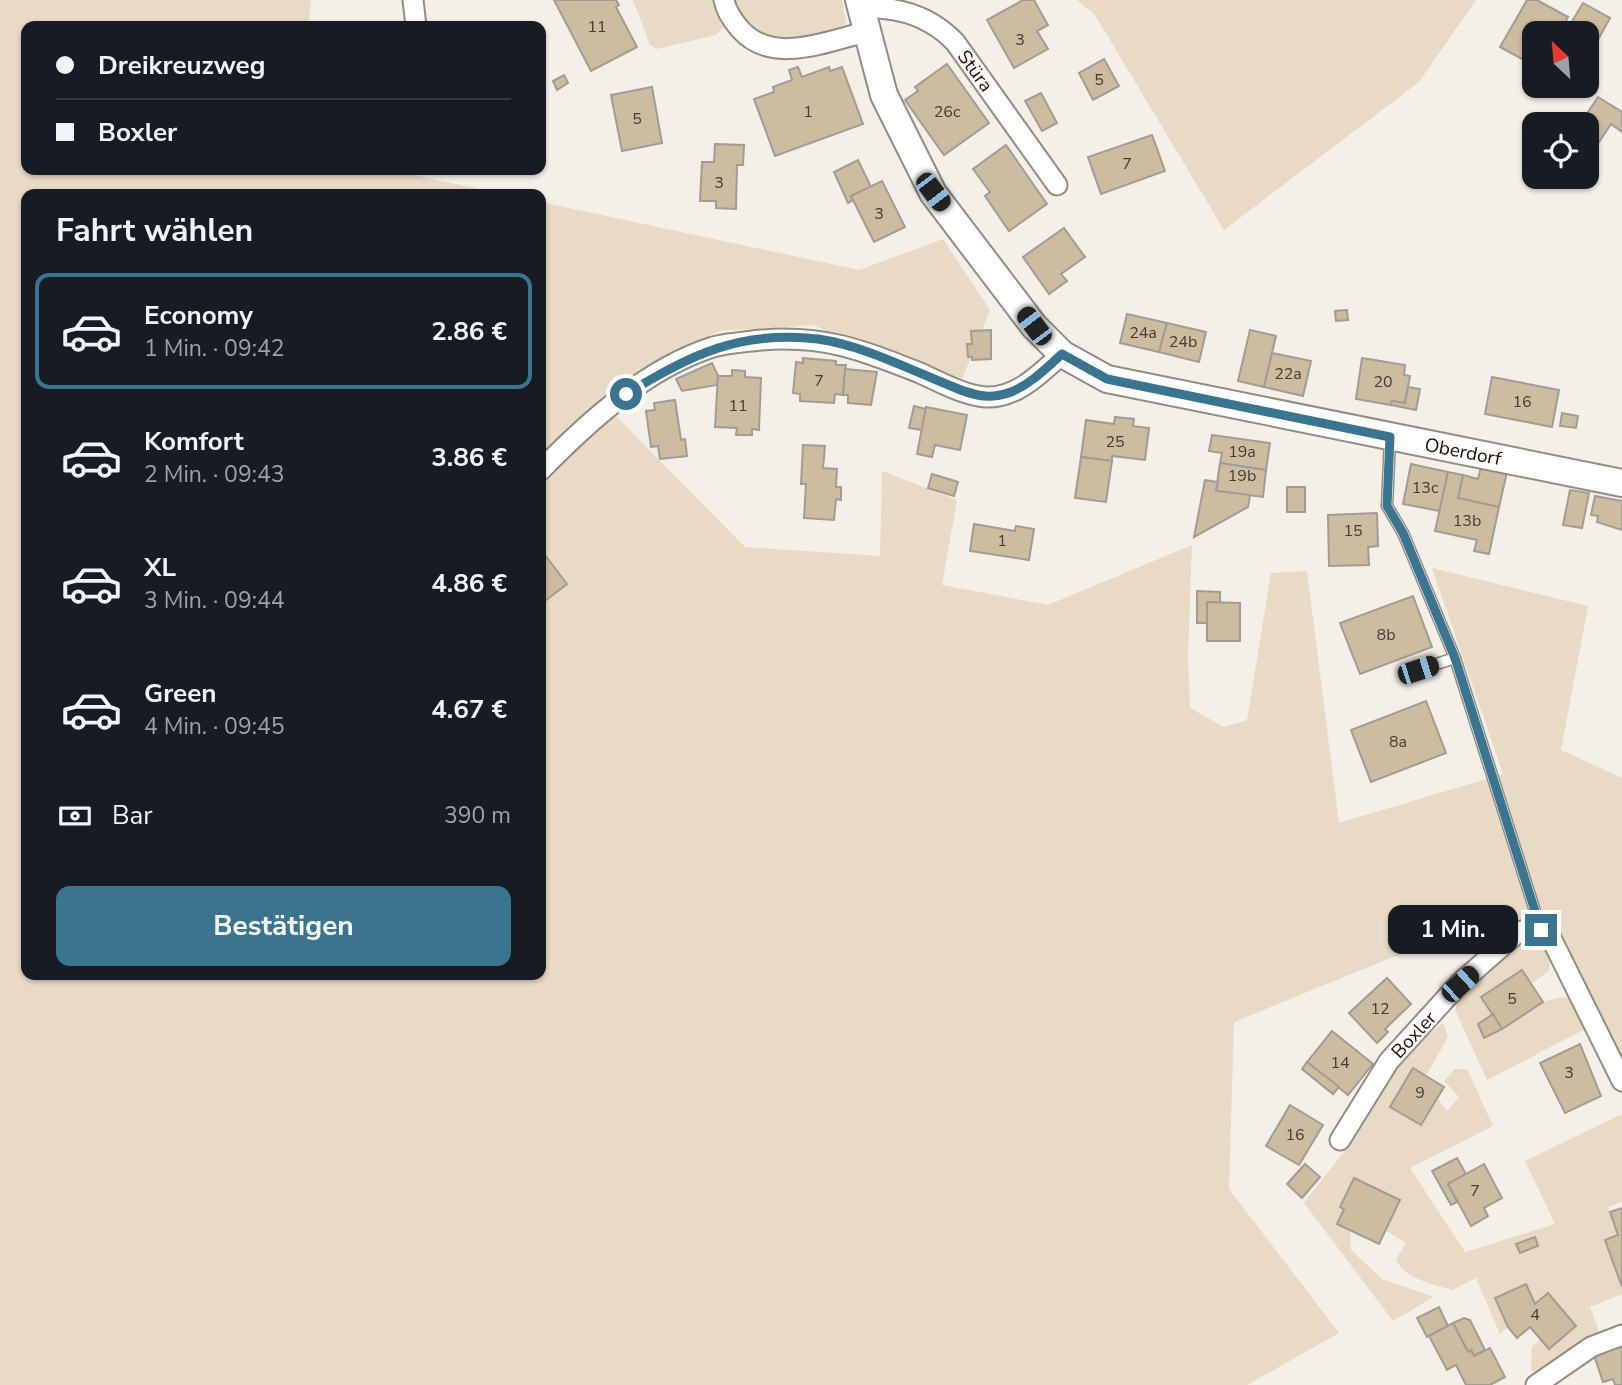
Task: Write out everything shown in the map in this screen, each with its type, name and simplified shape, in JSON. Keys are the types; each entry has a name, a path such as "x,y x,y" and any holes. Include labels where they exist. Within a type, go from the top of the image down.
{"main road":[{"name":"Oberdorf","path":"862,13 884,94 933,192 1034,326 1062,354 1107,379 1622,483"}],"street":[{"path":"413,0 415,21"},
{"name":"Stüra","path":"724,0 735,23 746,36 773,48 785,50 812,45 862,13 885,7 920,16 939,26 954,41 1057,185"},
{"path":"546,466 626,394 675,364 713,347 777,339 818,340 858,348 966,392 987,397 1009,393 1032,381 1062,354"},
{"name":"Boxler","path":"1340,1140 1390,1061 1460,984 1518,932 1530,928 1541,930"},
{"path":"1541,930 1552,940 1622,1081"},
{"path":"1535,1385 1591,1347 1622,1335"}],"lane":[{"path":"1390,437 1387,506 1403,533 1455,658 1541,930"},
{"path":"1418,670 1455,658"}],"shaded area":[{"path":"0,0 311,0 309,21 21,21 21,175 413,175 480,189 21,189 21,980 546,980 546,203 859,270 943,239 990,310 958,389 813,325 719,331 599,399 745,547 880,556 882,471 957,500 942,585 1048,605 1192,545 1188,654 1190,708 1224,727 1247,720 1271,573 1307,571 1339,823 1503,774 1432,568 1588,606 1561,750 1622,778 1622,1066 1553,923 1538,915 1393,957 1234,1022 1229,1189 1339,1333 1247,1385 0,1385"},
{"path":"633,0 714,0 724,26 716,35 657,49 650,45"},
{"path":"732,0 842,0 846,23 842,29 808,39 779,41 761,34 747,22"},
{"path":"1077,0 1476,0 1419,82 1224,230 1095,15"},
{"path":"1539,941 1550,959 1549,971 1531,984 1521,970 1481,996 1493,1014 1484,1038 1537,1005 1559,998 1571,998 1587,1028 1487,1080 1455,1010 1460,994 1520,942"},
{"path":"1443,1023 1448,1037 1426,1076 1413,1069 1390,1106 1421,1125 1438,1099 1447,1111 1459,1097 1444,1081 1455,1069 1467,1069 1493,1126 1410,1168 1465,1252 1555,1224 1525,1161 1622,1114 1622,1202 1608,1207 1618,1235 1606,1240 1622,1294 1590,1307 1601,1336 1573,1348 1536,1373 1531,1370 1532,1347 1541,1339 1549,1348 1576,1326 1548,1293 1535,1304 1526,1284 1496,1298 1508,1327 1500,1334 1476,1278 1452,1290 1420,1280 1400,1266 1396,1259 1406,1243 1385,1230 1354,1178 1340,1207 1344,1209 1337,1223 1350,1230 1351,1250 1382,1279 1434,1297 1393,1321 1304,1203 1350,1144 1393,1063"}],"building":[{"path":"554,0 616,0 619,5 616,7 637,47 591,71"},
{"path":"1023,0 1034,0 1048,25 1037,31 1048,49 1014,68 987,20"},
{"path":"1527,0 1537,0 1568,17 1566,21 1522,21 1522,59 1500,47"},
{"path":"1583,3 1610,18 1600,36 1600,21 1572,21"},
{"path":"1104,59 1119,86 1093,100 1079,73"},
{"path":"947,64 989,123 944,155 905,100 918,91 915,87"},
{"path":"798,67 802,77 829,67 830,71 842,67 863,124 775,156 754,99 774,92 773,87 792,80 789,70"},
{"path":"564,75 568,83 557,90 553,81"},
{"path":"652,87 662,143 622,151 611,95"},
{"path":"1041,93 1057,123 1042,131 1025,101"},
{"path":"1600,98 1622,112 1622,132 1611,124 1599,142 1599,112 1588,112"},
{"path":"1152,135 1165,171 1101,194 1088,157"},
{"path":"715,144 744,145 743,165 737,165 736,209 716,208 716,201 700,201 702,162 714,162"},
{"path":"1006,145 1047,204 1009,231 985,196 990,192 973,169"},
{"path":"858,160 871,187 851,196 853,200 848,203 834,172"},
{"path":"882,181 905,227 874,242 851,196"},
{"path":"1064,228 1085,257 1061,274 1067,281 1049,294 1023,257"},
{"path":"1347,310 1348,320 1336,321 1335,311"},
{"path":"1127,314 1167,323 1159,352 1120,343"},
{"path":"1167,323 1206,332 1199,362 1159,352"},
{"path":"991,330 991,359 972,360 972,357 968,357 967,344 972,344 971,331"},
{"path":"1250,330 1276,336 1264,387 1238,381"},
{"path":"1272,353 1311,361 1303,396 1264,387"},
{"path":"803,358 836,361 836,365 846,365 843,395 835,394 834,403 800,401 800,394 793,393 796,362 803,363"},
{"path":"1362,358 1405,365 1404,375 1410,376 1405,403 1392,401 1391,405 1356,399"},
{"path":"712,363 718,376 717,385 682,391 676,379"},
{"path":"845,369 877,372 871,405 848,403 848,395 843,395"},
{"path":"732,370 745,371 745,377 761,378 759,430 752,429 752,435 736,435 737,428 715,427 718,376 732,376"},
{"path":"1492,377 1559,390 1552,427 1485,414"},
{"path":"1408,387 1420,389 1416,410 1391,405 1392,401 1405,403"},
{"path":"675,400 681,440 685,439 687,456 660,459 658,446 651,447 646,411 655,410 654,403"},
{"path":"914,406 926,409 922,430 909,428"},
{"path":"926,407 967,415 960,450 935,445 932,457 917,454"},
{"path":"1562,413 1578,416 1576,428 1560,426"},
{"path":"1115,417 1134,419 1133,426 1149,428 1145,460 1112,456 1112,461 1081,457 1086,420 1114,424"},
{"path":"1212,435 1270,443 1266,470 1220,463 1222,453 1209,451"},
{"path":"803,445 825,446 823,468 837,469 836,487 841,487 841,500 836,499 834,520 804,518 806,484 801,484"},
{"path":"1081,457 1112,461 1106,502 1075,498"},
{"path":"1220,463 1266,470 1263,497 1216,491"},
{"path":"1411,464 1448,472 1440,511 1403,504"},
{"path":"1481,467 1507,472 1499,507 1458,498 1463,475 1478,479"},
{"path":"1448,472 1463,475 1458,498 1499,507 1489,554 1474,551 1477,540 1435,531"},
{"path":"932,474 958,482 954,496 928,488"},
{"path":"1205,480 1218,482 1216,491 1250,495 1248,507 1194,537"},
{"path":"1287,487 1305,487 1305,512 1287,512"},
{"path":"1570,490 1589,493 1582,528 1563,525"},
{"path":"1595,496 1622,501 1622,530 1597,522 1598,516 1591,515"},
{"path":"1377,513 1378,546 1368,547 1369,565 1329,566 1328,515"},
{"path":"974,524 1015,531 1016,526 1034,529 1029,560 970,551"},
{"path":"546,556 567,584 546,600"},
{"path":"1197,591 1220,592 1220,603 1207,602 1207,623 1197,623"},
{"path":"1413,596 1432,647 1360,674 1340,623"},
{"path":"1207,602 1240,603 1240,641 1207,641"},
{"path":"1426,701 1446,753 1371,782 1351,730"},
{"path":"1522,970 1543,1002 1502,1029 1481,997"},
{"path":"1387,978 1411,1004 1385,1029 1388,1032 1377,1043 1349,1013"},
{"path":"1493,1014 1502,1029 1484,1038 1478,1024"},
{"path":"1332,1031 1373,1064 1348,1095 1307,1062"},
{"path":"1580,1044 1601,1096 1565,1113 1540,1063"},
{"path":"1307,1062 1339,1087 1333,1094 1302,1069"},
{"path":"1413,1068 1444,1087 1421,1125 1390,1107"},
{"path":"1290,1105 1323,1125 1299,1165 1266,1146"},
{"path":"1457,1158 1466,1174 1448,1184 1457,1202 1451,1205 1432,1171"},
{"path":"1305,1164 1320,1177 1302,1198 1287,1184"},
{"path":"1484,1164 1502,1198 1484,1208 1488,1216 1471,1226 1448,1184"},
{"path":"1354,1178 1400,1200 1379,1244 1337,1224 1344,1209 1340,1207"},
{"path":"1622,1208 1622,1287 1605,1240 1618,1235 1610,1212"},
{"path":"1535,1237 1538,1246 1520,1253 1516,1244"},
{"path":"1526,1284 1535,1304 1548,1293 1576,1326 1549,1349 1530,1327 1517,1338 1508,1327 1495,1298"},
{"path":"1439,1307 1448,1326 1427,1337 1417,1318"},
{"path":"1464,1318 1470,1320 1485,1350 1474,1356 1471,1350 1468,1352 1453,1323"},
{"path":"1453,1323 1468,1352 1471,1350 1474,1356 1490,1348 1505,1377 1490,1385 1466,1385 1456,1365 1447,1370 1429,1336"},
{"path":"1622,1343 1622,1385 1615,1385 1613,1379 1603,1382 1594,1355"}],"route":[{"path":"626,394 675,364 713,347 777,339 818,340 858,348 966,392 987,397 1009,393 1032,381 1062,354 1107,379 1390,437 1387,506 1403,533 1455,658 1541,930"}]}
